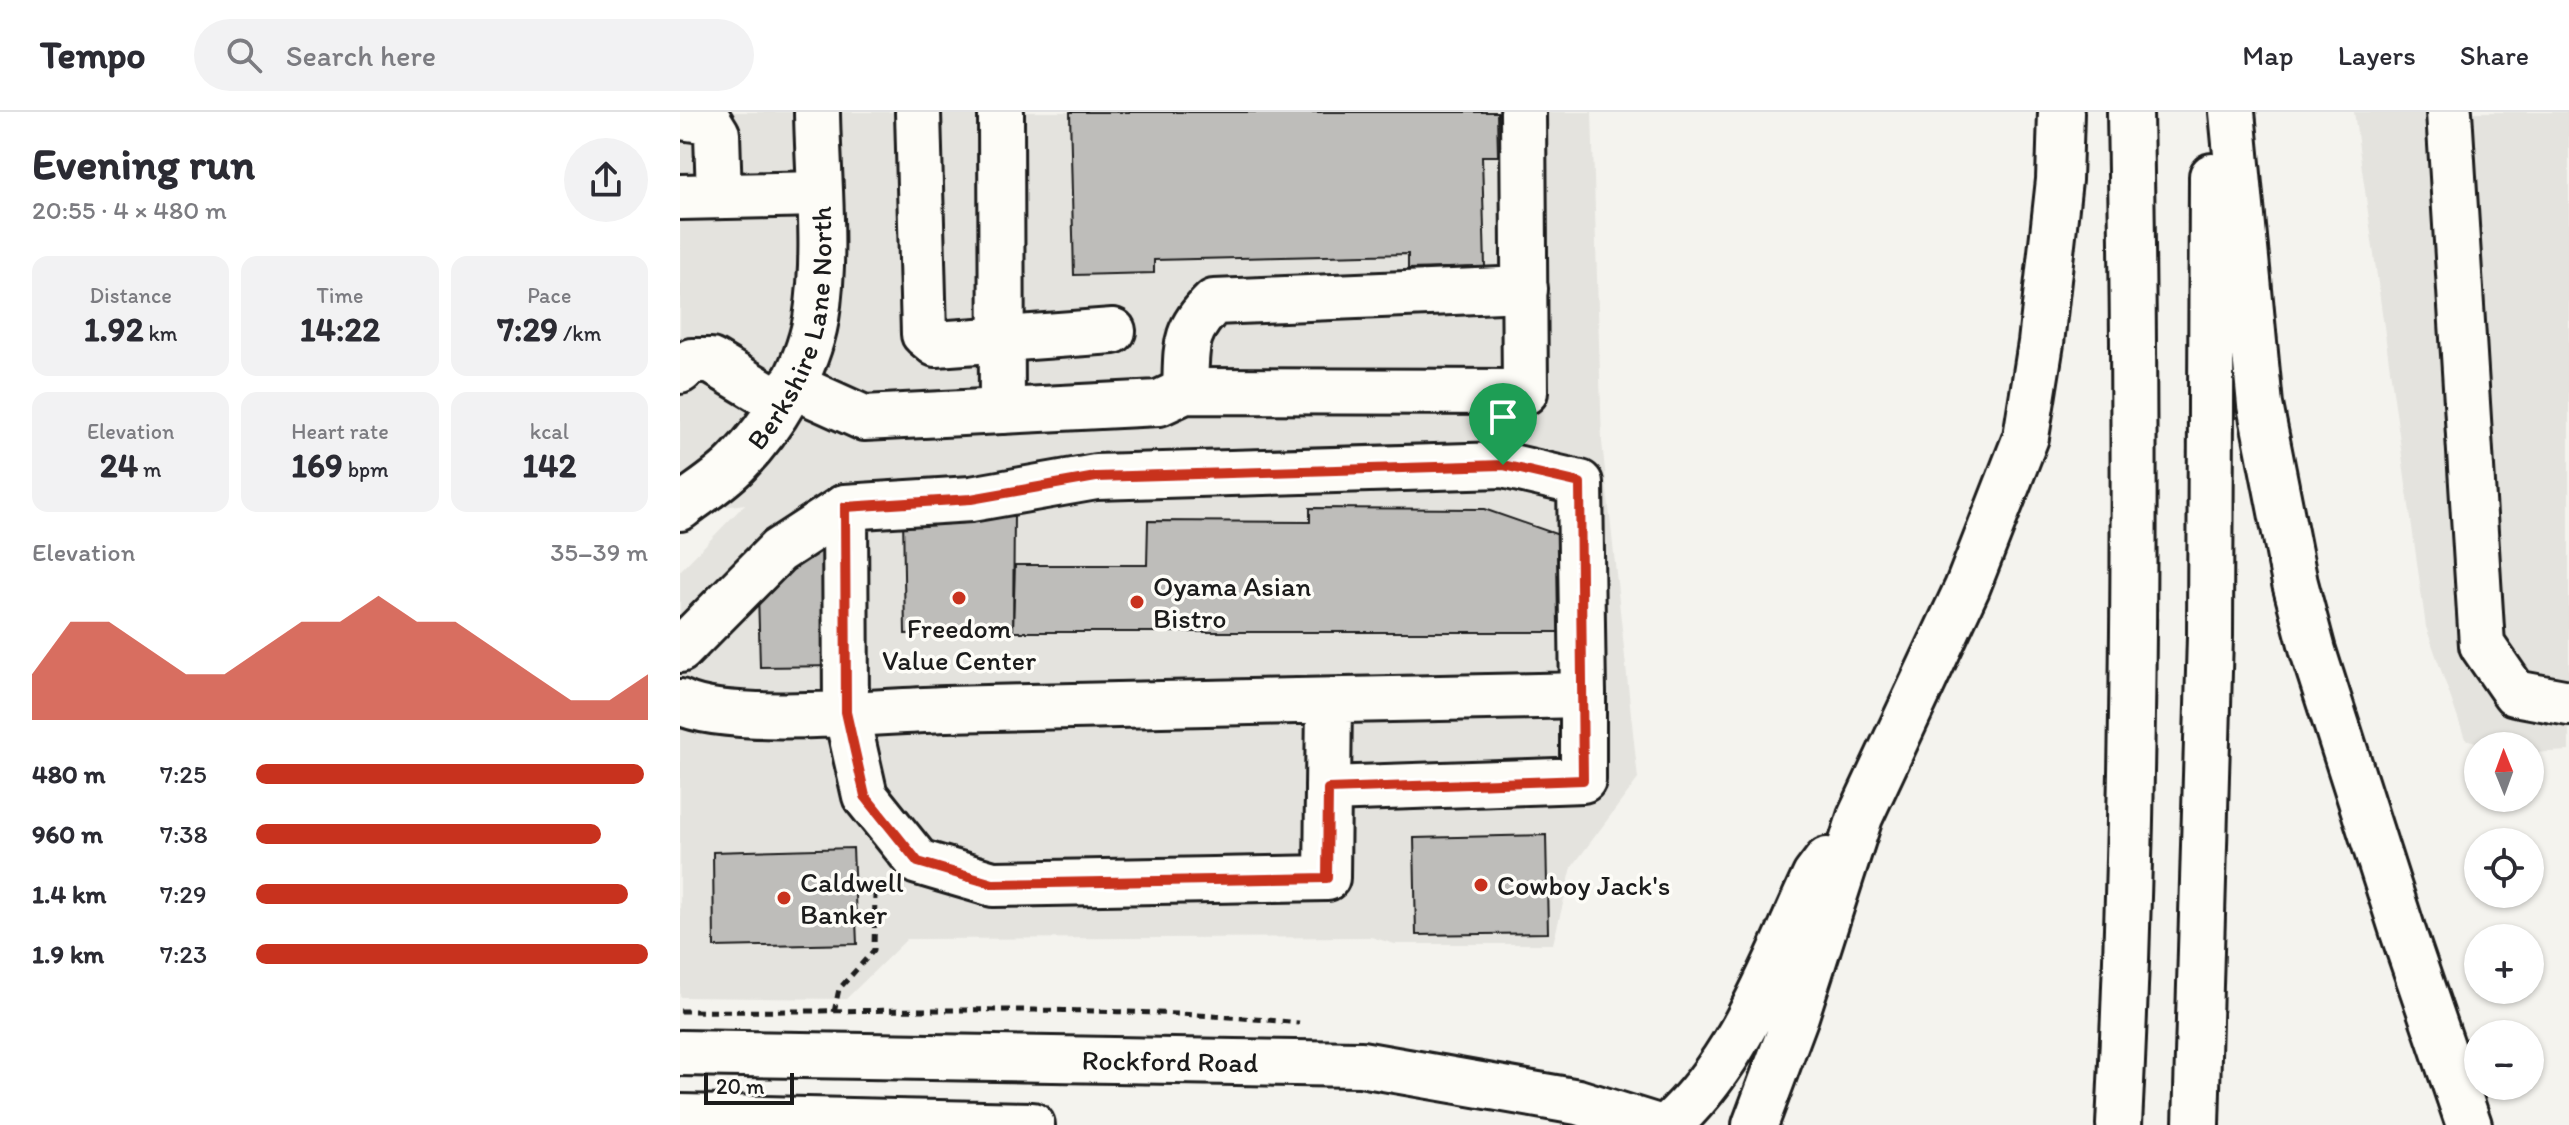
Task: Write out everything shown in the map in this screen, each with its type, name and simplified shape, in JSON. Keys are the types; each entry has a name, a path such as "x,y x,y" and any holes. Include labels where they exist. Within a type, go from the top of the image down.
{"main road":[{"name":"Berkshire Lane North","path":"680,508 737,463 786,394 816,321 820,268 817,112"},
{"path":"918,112 924,334 936,344 1113,331"},
{"path":"1001,112 1002,411"},
{"path":"680,371 692,361 711,361 786,394 864,418 1159,403 1185,391 1525,392 1523,112"},
{"path":"1755,1125 1796,1016 1860,817 1967,588 2026,437 2041,343 2059,180 2061,112"},
{"path":"2119,1125 2125,995 2136,450 2130,112"},
{"path":"2196,1125 2210,636 2211,112"},
{"path":"2232,112 2260,405 2295,583 2313,651 2398,917 2469,1125"},
{"path":"2449,112 2482,645 2515,693 2569,703"},
{"path":"680,117 709,121 717,134 699,196 819,194"},
{"path":"1185,391 1187,343 1193,322 1214,302 1525,289"},
{"path":"680,650 778,551 845,507 971,499 1096,477 1503,465 1580,483 1583,780 1328,789"},
{"path":"845,507 846,712 865,796 918,862 993,884 1327,878 1329,701"},
{"path":"683,711 739,714 1583,695"},
{"path":"1669,1125 1694,1102 1720,1068 1815,876 1860,817"},
{"name":"Rockford Road","path":"680,1053 1361,1064 1578,1102 1652,1125"},
{"path":"680,1117 1032,1125"}],"path":[{"path":"834,1012 839,989 874,950 875,893 906,846"}],"shaded area":[{"path":"680,112 1592,112 1602,442 1638,779 1572,867 1553,944 1395,944 1371,937 907,939 846,999 680,997 680,571 745,504 680,513"},
{"path":"2354,112 2569,112 2569,751 2544,752 2544,732 2464,732 2464,736 2426,627"}],"building":[{"path":"1070,112 1497,112 1498,156 1482,156 1485,267 1408,269 1408,254 1154,260 1154,273 1074,275"},
{"path":"1310,508 1484,509 1576,541 1576,632 1013,632 1015,565 1147,565 1148,521 1310,522"},
{"name":"Freedom Value Center","path":"1014,512 1013,632 905,634 903,514"},
{"path":"805,545 839,545 842,666 760,667 758,591"},
{"name":"Cowboy Jack's","path":"1546,835 1548,933 1416,935 1414,838"},
{"name":"Caldwell Banker","path":"853,848 857,944 714,947 713,852"}],"place":[{"name":"Freedom Value Center","path":"959,598"},
{"name":"Oyama Asian Bistro","path":"1137,602"},
{"name":"Cowboy Jack's","path":"1481,885"},
{"name":"Caldwell Banker","path":"784,898"}],"route":[{"path":"1503,465 1580,483 1583,780 1328,789 1327,878 993,884 918,862 865,796 846,712 845,507 971,499 1096,477 1503,465"}]}
